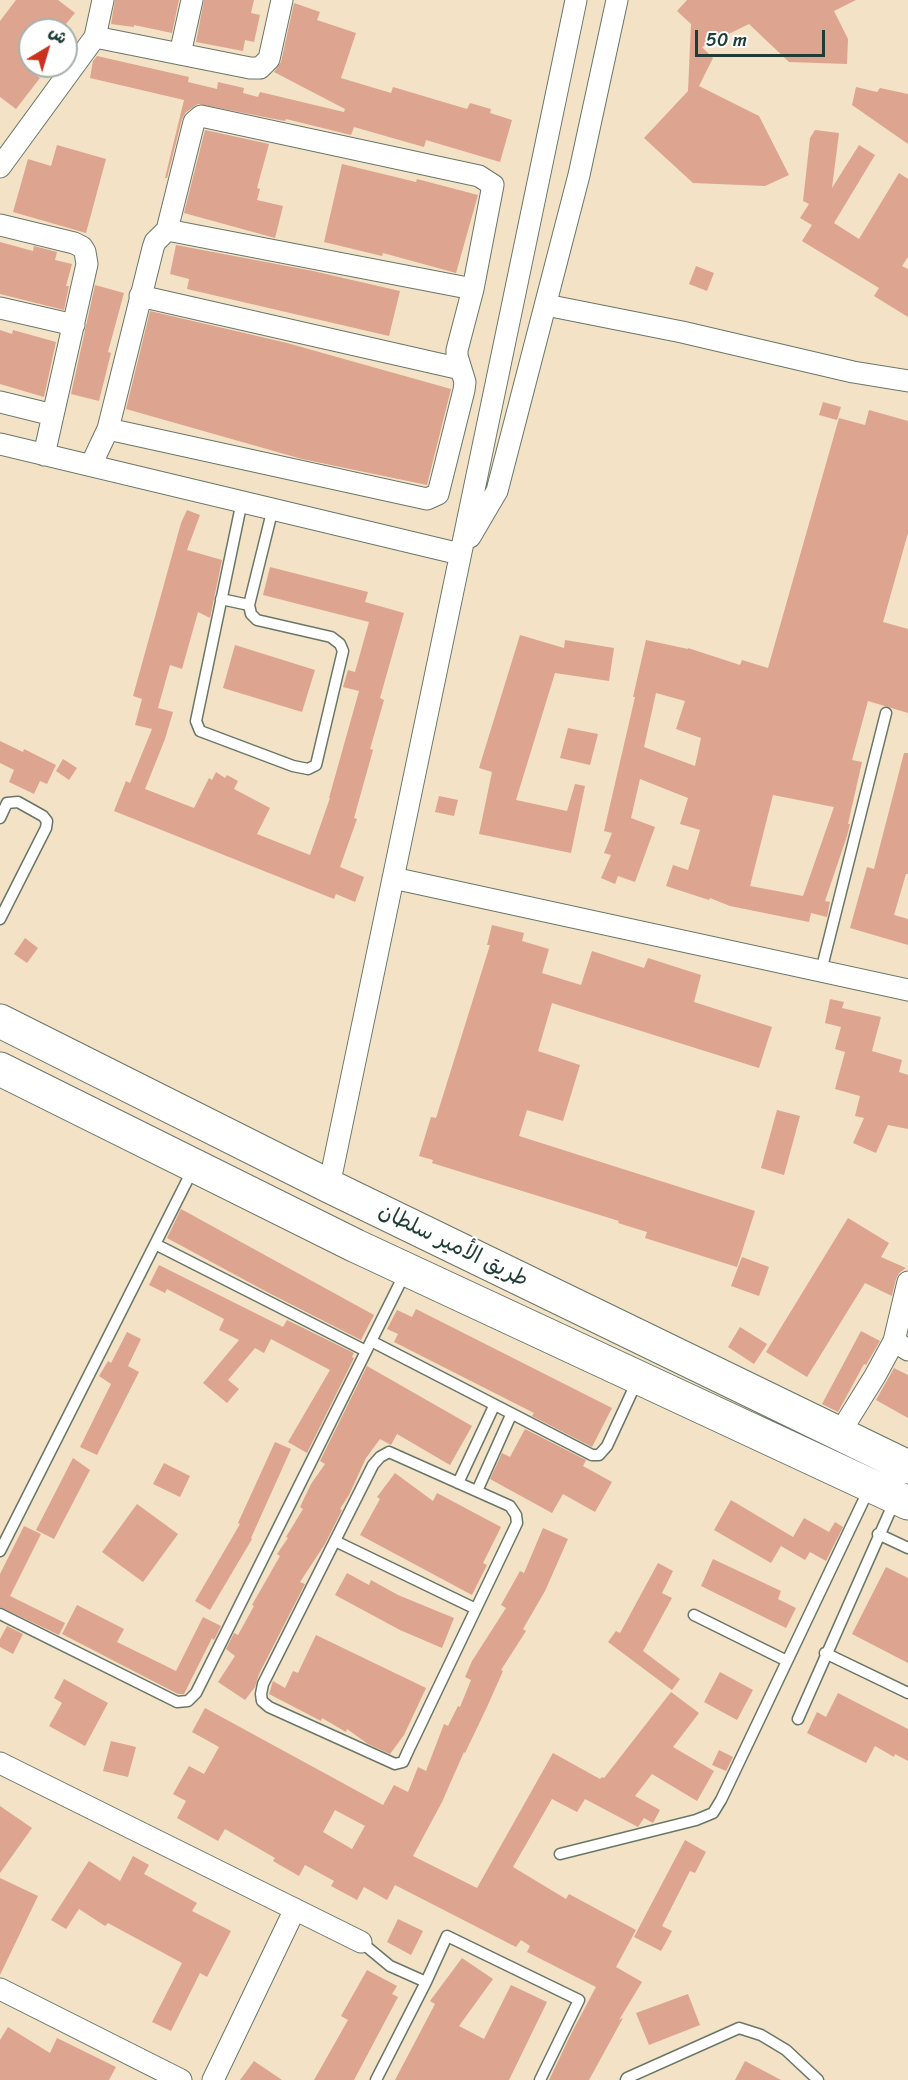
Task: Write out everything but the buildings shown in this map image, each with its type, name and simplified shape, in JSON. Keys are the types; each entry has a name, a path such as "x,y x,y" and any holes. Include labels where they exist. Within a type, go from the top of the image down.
{"main road":[{"name":"طريق الأمير سلطان","path":"0,1021 329,1186 908,1467"},
{"name":"طريق الأمير سلطان","path":"0,1069 406,1270 891,1495"},
{"path":"356,1246 364,1227 437,1255 462,1249"}],"street":[{"path":"0,167 95,37 103,0"},
{"path":"180,54 192,0"},
{"path":"95,37 250,68 260,68 269,59 282,0"},
{"path":"329,1186 576,0"},
{"path":"460,554 497,491 579,175 617,0"},
{"path":"91,465 108,429 153,248 155,242 167,230 194,122 201,116 479,176 493,185 473,289 457,350 465,382 464,390 438,494 433,498 427,499 108,429"},
{"path":"0,225 82,246 85,252 87,264 45,455"},
{"path":"167,230 473,289"},
{"path":"140,296 461,369"},
{"path":"546,304 682,332 853,372 908,381"},
{"path":"0,308 74,325"},
{"path":"0,402 53,415"},
{"path":"0,444 242,500 460,554"},
{"path":"393,878 908,990"},
{"path":"839,1434 875,1376 901,1345 908,1282"},
{"path":"0,1763 361,1942"},
{"path":"213,2080 295,1909"},
{"path":"0,1989 181,2080"}],"lane":[{"path":"242,500 196,721 200,731 293,766 308,769 316,765 343,651 340,644 331,637 257,620 251,614 249,605 273,508"},
{"path":"221,598 249,605"},
{"path":"821,971 886,713"},
{"path":"0,818 8,803 18,802 43,816 46,828 0,919"},
{"path":"0,1551 194,1166"},
{"path":"155,1244 592,1455 599,1455 607,1446 638,1378"},
{"path":"0,1614 177,1702 188,1701 196,1693 406,1270"},
{"path":"458,1483 494,1406"},
{"path":"477,1491 511,1415"},
{"path":"389,1452 458,1483 510,1506 516,1515 516,1523 403,1762 395,1764 379,1758 269,1707 262,1701 261,1694 264,1684 373,1465 380,1456 389,1452"},
{"path":"798,1719 878,1534 891,1495"},
{"path":"560,1854 696,1820 713,1813 787,1660 891,1495"},
{"path":"878,1534 908,1548"},
{"path":"335,1541 476,1609"},
{"path":"693,1615 787,1660"},
{"path":"825,1653 908,1693"},
{"path":"376,2080 447,1936 579,2000 540,2080"},
{"path":"361,1942 390,1966 426,1982"},
{"path":"626,2080 739,2028 761,2035 786,2050 818,2080"}]}
